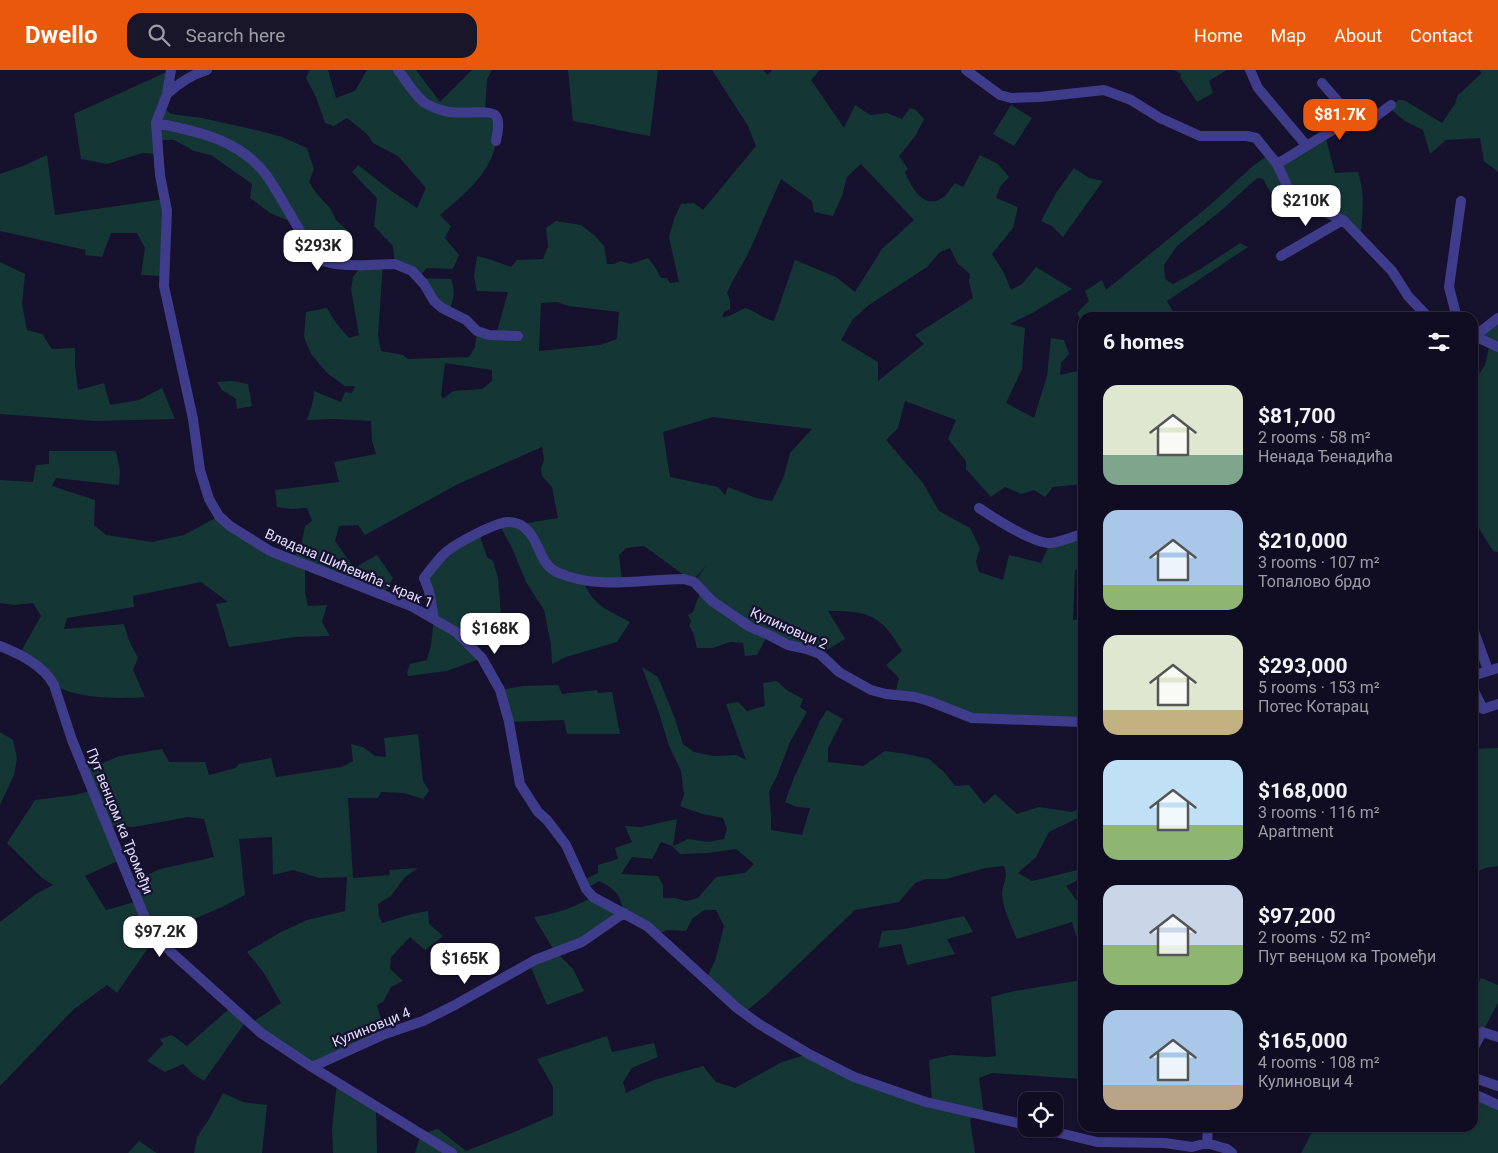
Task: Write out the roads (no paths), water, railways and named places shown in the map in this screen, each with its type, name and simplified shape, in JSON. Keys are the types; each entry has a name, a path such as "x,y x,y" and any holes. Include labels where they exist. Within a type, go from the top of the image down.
{"street":[{"name":"Владана Шићевића - крак 1","path":"172,70 167,94 156,123 160,175 167,211 164,286 193,419 200,470 213,507 220,516 230,526 270,551 305,566 384,594 411,606 456,632 482,658 500,690 509,722 517,772 523,790 538,812 547,820 566,845 586,889 593,897 647,926 737,1008 759,1024 809,1054 854,1077 926,1102 1018,1123"},
{"path":"167,94 194,75 207,70"},
{"path":"398,70 424,102 441,110 452,113 475,114 491,112 494,114 498,120 496,141"},
{"path":"966,70 1000,96 1011,98 1049,96 1104,90 1131,100 1160,118 1200,136 1247,136 1256,138 1277,164 1285,185 1291,194 1301,202 1343,220 1392,271 1408,296 1423,312"},
{"path":"1250,70 1258,88 1306,146"},
{"path":"1322,83 1356,122"},
{"path":"1277,164 1336,128 1375,117 1391,105"},
{"path":"156,123 190,129 212,136 232,146 251,159 265,175 309,245 312,253 318,258 331,264 395,264 412,271 424,284 434,302 466,320 477,331 489,335 518,336"},
{"path":"1456,312 1450,287 1461,201"},
{"path":"1281,256 1343,220"},
{"path":"1478,333 1498,318"},
{"path":"1478,338 1498,347"},
{"path":"979,508 997,521 1025,535 1050,543 1078,535"},
{"name":"Кулиновци 2","path":"434,619 429,591 424,578 432,568 446,552 473,536 499,524 515,523 521,524 530,532 540,553 548,565 557,573 583,580 609,582 684,579 694,582 712,601 750,628 788,645 807,648 820,654 839,672 871,690 922,699 972,718 1078,722"},
{"path":"1478,638 1493,669 1478,674"},
{"name":"Пут венцом ка Тромеђи","path":"0,646 39,667 49,676 54,685 72,740 147,923 171,952 262,1033 452,1153"},
{"path":"1478,699 1483,709 1498,704"},
{"name":"Кулиновци 4","path":"312,1066 385,1034 423,1021 454,1006 535,960 582,942 624,913"},
{"path":"1478,1040 1482,1032 1498,1037"},
{"path":"1478,1079 1498,1086"},
{"path":"1478,1096 1498,1105"},
{"path":"1207,1143 1208,1132"},
{"path":"1063,1134 1097,1142 1165,1142 1191,1150 1207,1143 1232,1153"}]}
